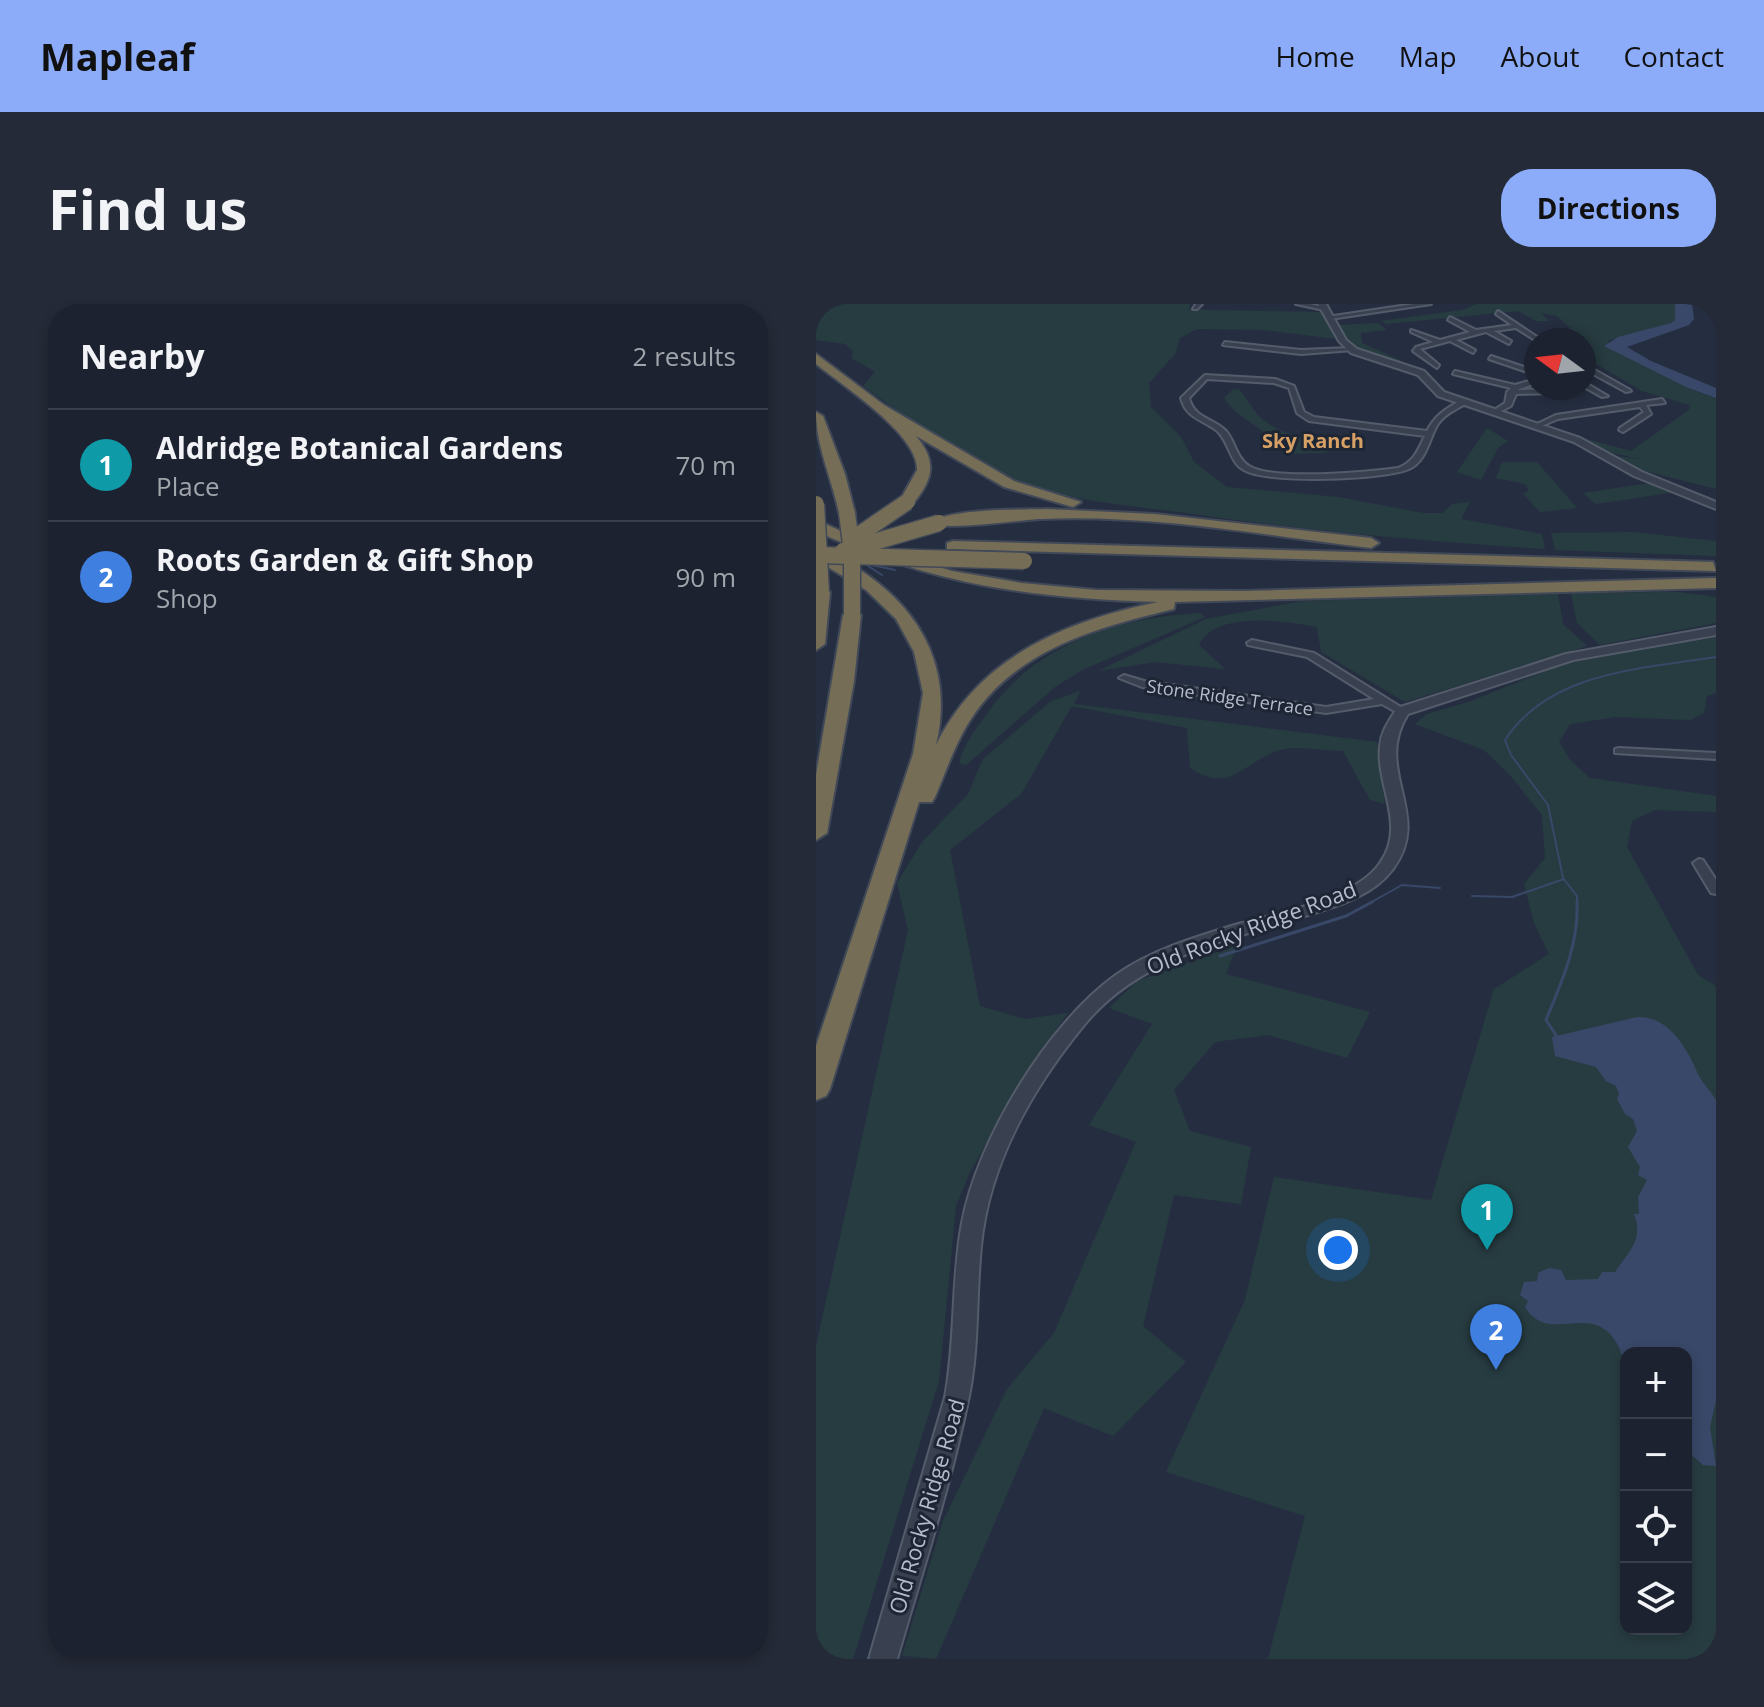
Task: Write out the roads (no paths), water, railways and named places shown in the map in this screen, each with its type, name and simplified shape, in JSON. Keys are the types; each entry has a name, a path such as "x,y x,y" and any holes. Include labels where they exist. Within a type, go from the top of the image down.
{"highway":[{"path":"816,358 917,444 924,456 923,477 907,502 866,531 816,554"},
{"path":"875,406 989,473 1031,492 1081,504 1223,527"},
{"path":"816,416 838,474 852,552 852,615 844,681 816,833"},
{"path":"816,504 821,592 816,644"},
{"path":"816,563 868,542 939,523 1013,514 1069,513 1388,545 1657,566"},
{"path":"816,525 870,551 912,565 1009,585 1121,594 1307,593 1716,582"},
{"path":"816,543 1716,567"},
{"path":"816,554 1716,582"},
{"path":"816,554 841,565 891,602 912,628 929,669 932,699 929,727 816,1089"},
{"path":"880,891 961,719 988,686 1017,662 1077,631 1136,612 1196,601 1307,593"}],"street":[{"path":"1299,304 1325,310 1428,304"},
{"path":"1325,310 1350,350"},
{"path":"1498,313 1524,330"},
{"path":"1450,319 1476,333"},
{"path":"1418,371 1437,366 1417,349 1488,330 1518,326"},
{"path":"1488,330 1509,342"},
{"path":"1413,331 1441,343"},
{"path":"1452,340 1473,351"},
{"path":"1225,344 1283,351 1350,350 1418,371 1438,392 1539,425 1597,449 1638,474 1716,506"},
{"path":"1283,351 1291,344"},
{"path":"1491,358 1524,369"},
{"path":"1455,373 1513,390 1524,390"},
{"path":"1596,374 1628,391"},
{"path":"1430,434 1312,419 1301,413 1292,387 1275,381 1205,377 1185,398 1192,414 1224,434 1243,467 1268,476 1404,468 1412,464 1430,434 1440,416 1464,402"},
{"path":"1497,411 1508,404 1513,390 1524,386"},
{"path":"1596,391 1604,396"},
{"path":"1539,425 1562,416 1662,401"},
{"path":"1623,430 1648,412 1643,406"},
{"path":"1252,643 1310,655 1402,711 1571,657 1716,631"},
{"name":"Stone Ridge Terrace","path":"1124,678 1142,684 1326,710 1384,700"},
{"name":"Old Rocky Ridge Road","path":"883,1659 958,1394 972,1224 986,1165 1016,1111 1079,1019 1107,990 1173,953 1326,904 1380,874 1400,844 1400,821 1388,751 1389,733 1402,711"},
{"path":"1619,751 1716,756"},
{"path":"1699,863 1716,890"}],"water":[{"path":"1675,304 1692,304 1694,319 1689,325 1627,347 1651,361 1716,388 1716,398 1686,387 1604,346 1618,337 1671,323 1675,320"},
{"path":"1637,1017 1648,1018 1675,1035 1716,1100 1716,1401 1710,1427 1716,1466 1703,1465 1692,1455 1692,1347 1620,1347 1620,1353 1605,1329 1591,1324 1549,1324 1536,1319 1525,1307 1528,1301 1520,1295 1524,1282 1537,1281 1538,1273 1549,1268 1561,1270 1566,1280 1598,1279 1602,1272 1615,1272 1634,1245 1637,1223 1634,1214 1639,1214 1638,1197 1647,1180 1638,1175 1640,1167 1628,1147 1637,1131 1633,1119 1625,1114 1617,1099 1616,1086 1606,1081 1596,1067 1555,1056 1552,1037"}],"waterway":[{"path":"865,564 882,575"},
{"path":"867,564 895,570"},
{"path":"1564,879 1548,805 1511,755 1505,740 1524,717 1572,687 1629,670 1716,657"},
{"path":"1472,896 1512,897 1564,879"},
{"path":"1556,1035 1546,1020 1572,948 1577,918 1577,896 1564,879"},
{"path":"1368,904 1402,885 1440,888"},
{"path":"1220,956 1346,916 1372,902"}],"place":[{"name":"Aldridge Botanical Gardens","path":"1487,1250"},
{"name":"Roots Garden & Gift Shop","path":"1496,1370"}],"district":[{"name":"Sky Ranch","path":"1313,440"}]}
